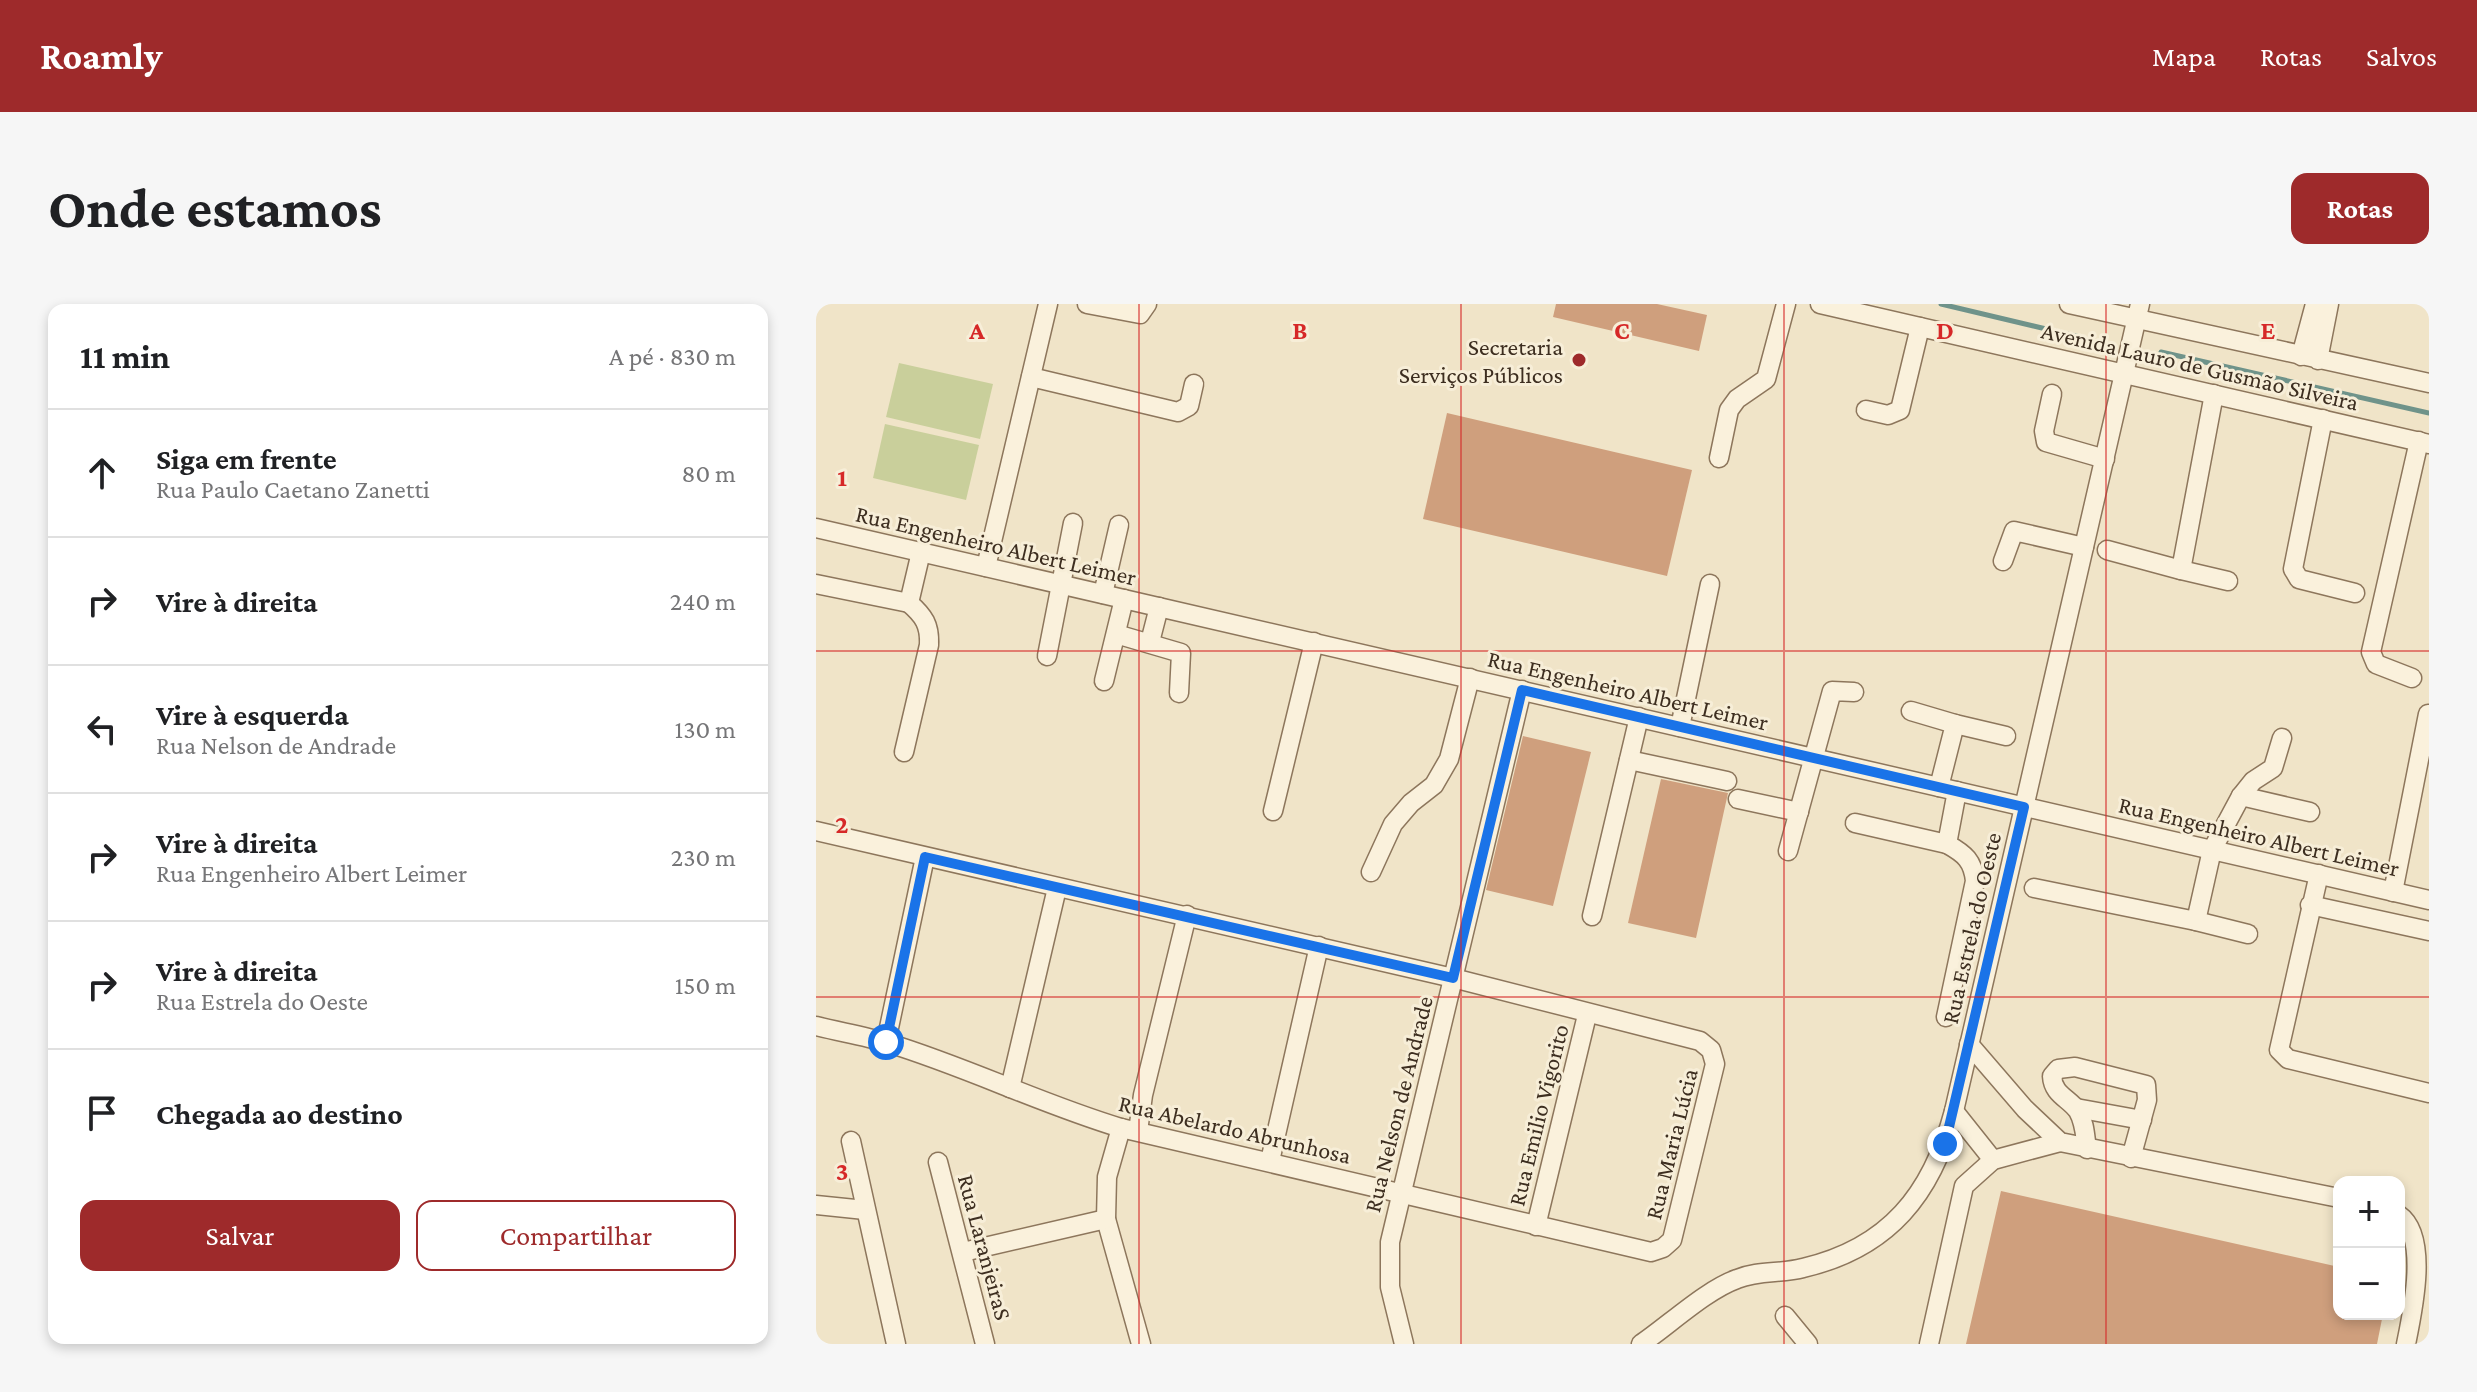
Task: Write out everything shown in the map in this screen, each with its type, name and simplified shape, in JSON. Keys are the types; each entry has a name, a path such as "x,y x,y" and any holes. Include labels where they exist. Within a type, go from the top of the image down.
{"street":[{"path":"986,567 1048,304"},
{"path":"1087,304 1140,314 1147,304"},
{"path":"1719,458 1729,410 1737,399 1766,379 1786,304"},
{"name":"Avenida Lauro de Gusmão Silveira","path":"1820,304 2424,443"},
{"name":"Avenida Lauro de Gusmão Silveira","path":"2069,304 2138,312 2310,358 2429,383"},
{"path":"2310,358 2315,304"},
{"path":"2310,358 2329,304"},
{"name":"Rua Estrela do Oeste","path":"1641,1344 1732,1281 1764,1272 1799,1270 1831,1261 1880,1235 1900,1217 1934,1170 1954,1111 2138,312"},
{"path":"1866,410 1888,415 1900,410 1920,327"},
{"path":"1031,377 1178,412 1189,406 1194,384"},
{"path":"2052,394 2044,431 2046,442 2105,459"},
{"path":"2181,570 2214,394"},
{"path":"2323,419 2293,569 2299,579 2355,593"},
{"path":"2412,678 2376,664 2371,652 2424,443"},
{"path":"1047,656 1073,523"},
{"path":"1103,594 1119,525"},
{"name":"Rua Engenheiro Albert Leimer","path":"816,528 2422,898"},
{"path":"2003,561 2014,531 2084,547"},
{"path":"2107,550 2228,581"},
{"path":"909,603 921,552"},
{"path":"816,584 909,603 922,613 930,628 904,752"},
{"path":"1680,727 1710,584"},
{"path":"1104,681 1124,599"},
{"path":"1150,642 1159,607"},
{"path":"1116,634 1181,653 1179,693"},
{"path":"1273,811 1314,642"},
{"path":"1371,872 1393,824 1411,803 1434,785 1449,759 1470,678"},
{"name":"Rua Nelson de Andrade","path":"1404,1344 1392,1304 1388,1270 1390,1242 1522,690"},
{"path":"1788,851 1832,691 1854,692"},
{"path":"1911,711 2006,736"},
{"path":"2393,892 2428,714"},
{"path":"1592,916 1639,717"},
{"path":"1947,844 1948,789 1955,724"},
{"path":"2196,921 2212,850 2241,796 2253,781 2273,768 2282,738"},
{"path":"1629,760 1727,781"},
{"path":"2241,796 2310,812"},
{"path":"1738,799 1799,812"},
{"path":"1855,823 1947,844 1966,855 1974,868 1975,881 1946,1017"},
{"path":"816,831 1319,946 1453,978 1587,1015"},
{"path":"886,1042 925,857"},
{"path":"2319,874 2279,1050 2288,1059 2429,1093"},
{"path":"1010,1088 1057,888"},
{"path":"2034,888 2248,934"},
{"path":"2408,926 2422,898"},
{"path":"2310,905 2429,931"},
{"path":"1141,1344 1106,1219 1107,1177 1143,1095 1187,915"},
{"path":"1270,1161 1319,946"},
{"name":"Rua Maria Lúcia","path":"1587,1015 1700,1041 1711,1050 1715,1064 1672,1240 1663,1248 1651,1252"},
{"name":"Rua Emilio Vigorito","path":"1536,1226 1587,1015"},
{"name":"Rua Abelardo Abrunhosa","path":"816,1026 886,1042 1010,1088 1051,1107 1129,1130 1651,1252"},
{"path":"1969,1044 2025,1109 2060,1142 2333,1197"},
{"path":"2087,1149 2083,1120 2076,1108 2054,1088 2052,1076 2058,1069 2075,1067 2146,1085 2148,1093 2131,1158"},
{"path":"2076,1108 2142,1120"},
{"path":"1954,1111 1993,1160"},
{"path":"851,1141 896,1344"},
{"path":"1929,1344 1957,1206 1964,1186 1993,1160 2060,1142"},
{"name":"Rua LaranjeiraS","path":"938,1162 985,1344"},
{"path":"816,1205 865,1210"},
{"path":"963,1252 1106,1219"},
{"path":"2405,1220 2413,1226 2419,1242 2418,1288 2406,1344"},
{"path":"1785,1316 1808,1344"}],"green space":[{"path":"899,363 993,384 980,439 886,417"},
{"path":"885,424 979,445 966,500 873,478"}],"building":[{"path":"1556,304 1657,304 1707,315 1699,351 1553,317"},
{"path":"1447,413 1692,470 1667,576 1423,519"},
{"path":"1523,736 1591,752 1553,906 1486,890"},
{"path":"1661,779 1728,793 1696,938 1628,923"},
{"path":"2001,1191 2333,1266 2333,1320 2382,1320 2377,1344 1966,1344"}],"waterway":[{"path":"1941,304 2084,338"},
{"path":"2161,352 2429,413"}],"place":[{"name":"Secretaria Serviços Públicos","path":"1579,360"}],"route":[{"path":"886,1042 925,857 1453,978 1522,690 2024,807 1945,1144"}]}
